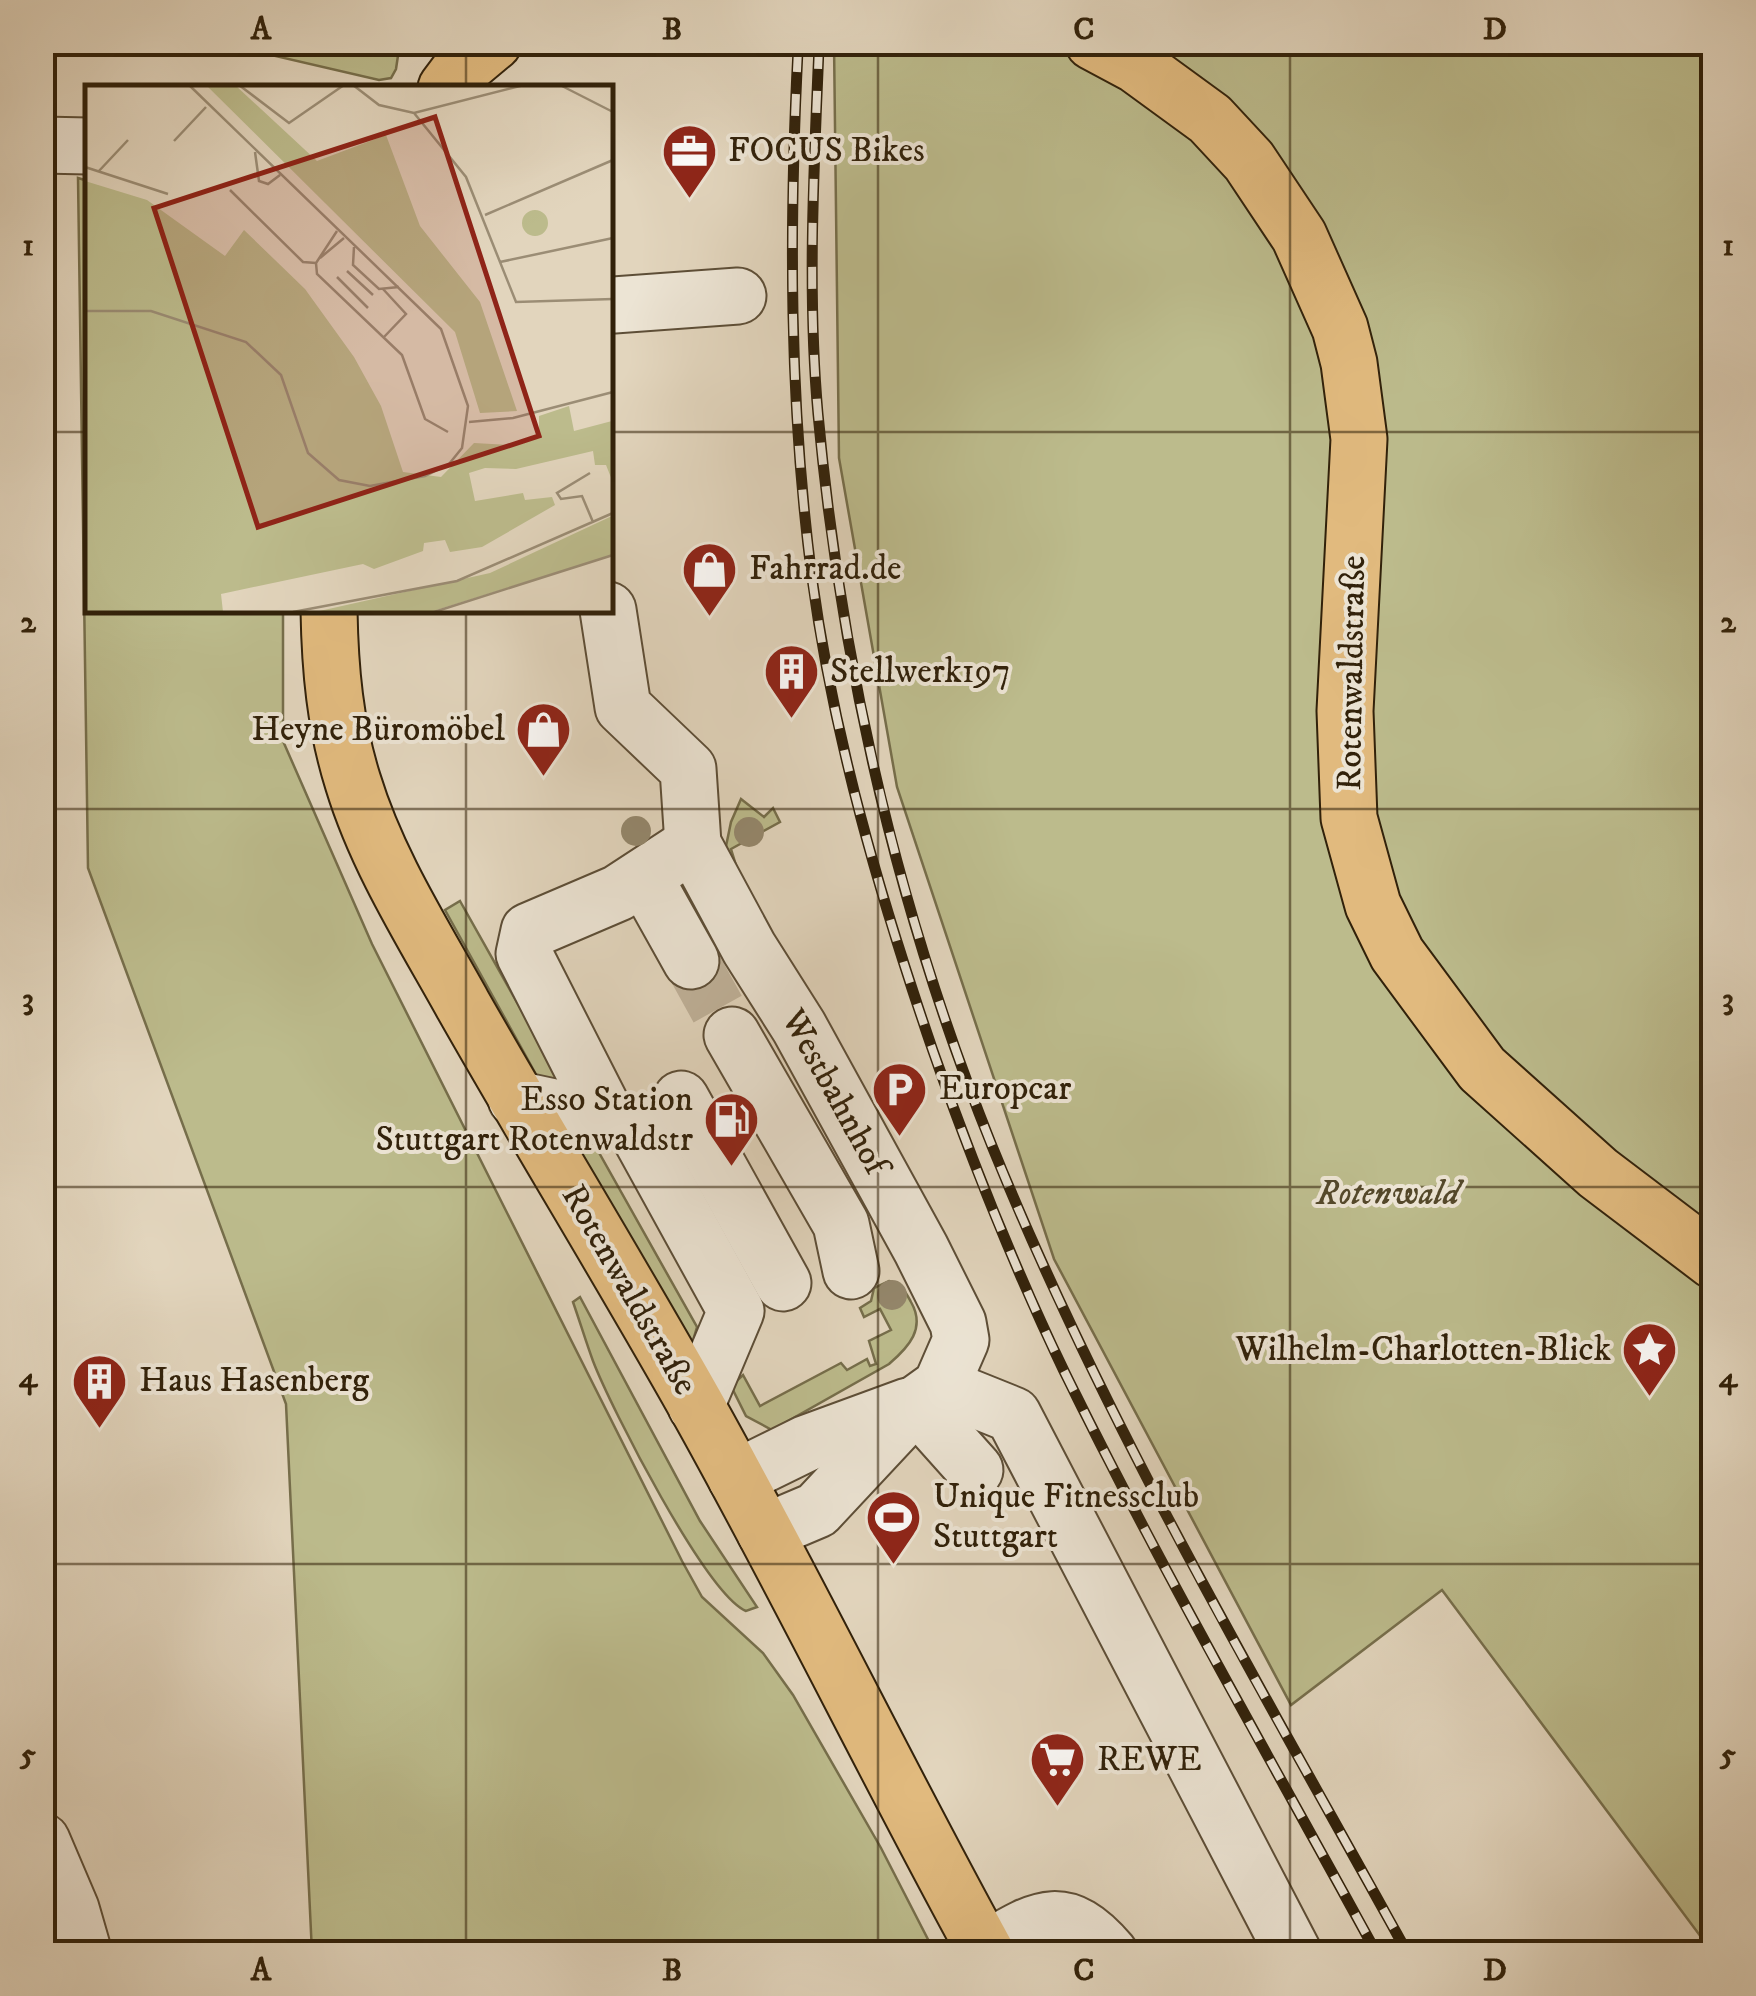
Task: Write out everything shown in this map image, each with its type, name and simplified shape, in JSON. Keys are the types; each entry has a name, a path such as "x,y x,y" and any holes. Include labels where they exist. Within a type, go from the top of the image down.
{"main road":[{"path":"448,85 494,42"},
{"name":"Rotenwaldstraße","path":"1094,42 1136,64 1210,119 1249,161 1299,236 1340,328 1359,438 1345,711 1349,818 1373,905 1397,954 1482,1069 1598,1174 1714,1261"},
{"name":"Rotenwaldstraße","path":"328,612 330,670 340,734 375,842 516,1099 736,1478 946,1883 986,1951"}],"street":[{"path":"42,145 85,146"},
{"path":"612,307 738,296"},
{"name":"Westbahnhof","path":"608,612 623,707 688,769 693,844 921,1248 958,1323 961,1340 929,1395 817,1510 764,1532"},
{"path":"693,844 631,885 528,931 524,954 736,1311"},
{"path":"631,885 677,969"},
{"path":"516,1099 620,1121 716,1063 799,1027"},
{"path":"716,1063 842,1224 852,1270"},
{"path":"716,1063 784,1283"},
{"path":"696,1406 736,1311 784,1283 877,1269 921,1248"},
{"path":"929,1395 976,1470"},
{"path":"736,1478 807,1443 929,1395 1013,1415 1294,1954"},
{"path":"42,1841 71,1909 84,1954"},
{"path":"986,1951 1036,1923 1070,1920 1090,1930 1110,1954"}],"green space":[{"path":"220,43 417,43 399,49 391,78 379,80"},
{"name":"Rotenwald","path":"834,43 1713,43 1713,1953 1442,1590 1291,1705 1054,1259 897,787 839,458"},
{"path":"78,178 85,180 85,612 283,612 283,741 372,944 702,1597 763,1653 793,1695 881,1848 935,1953 312,1953 286,1404 88,868"},
{"path":"741,799 764,817 773,808 780,822 731,849 739,875 725,851"},
{"path":"460,901 568,1093 543,1087 445,910"},
{"path":"570,1134 593,1142 697,1327 692,1344"},
{"path":"889,1281 905,1291 917,1320 909,1344 896,1358 772,1430 746,1416 731,1386 743,1375 760,1406 841,1363 847,1370 867,1359 870,1366 876,1364 869,1341 891,1330 880,1309 864,1317 860,1308 871,1301 874,1288"},
{"path":"580,1297 700,1521 757,1607 746,1611 729,1597 661,1497 593,1361 573,1302"}],"tunnel":[{"path":"691,961 732,1035"}],"railway":[{"path":"819,47 812,230 813,322 828,508 858,694 878,786 928,968 992,1146 1085,1354 1188,1556 1408,1954"},
{"path":"798,50 793,314 804,512 833,699 861,818 895,935 978,1172 1064,1371 1178,1591 1377,1954"}],"place":[{"name":"FOCUS Bikes","path":"689,200"},
{"name":"Fahrrad.de","path":"710,618"},
{"name":"Stellwerk197","path":"791,721"},
{"name":"Heyne Büromöbel","path":"544,779"},
{"name":"Europcar","path":"900,1138"},
{"name":"Esso Station Stuttgart Rotenwaldstr","path":"732,1169"},
{"name":"Wilhelm-Charlotten-Blick","path":"1650,1399"},
{"name":"Haus Hasenberg","path":"100,1430"},
{"name":"Unique Fitnessclub Stuttgart","path":"894,1566"},
{"name":"REWE","path":"1058,1809"}]}
